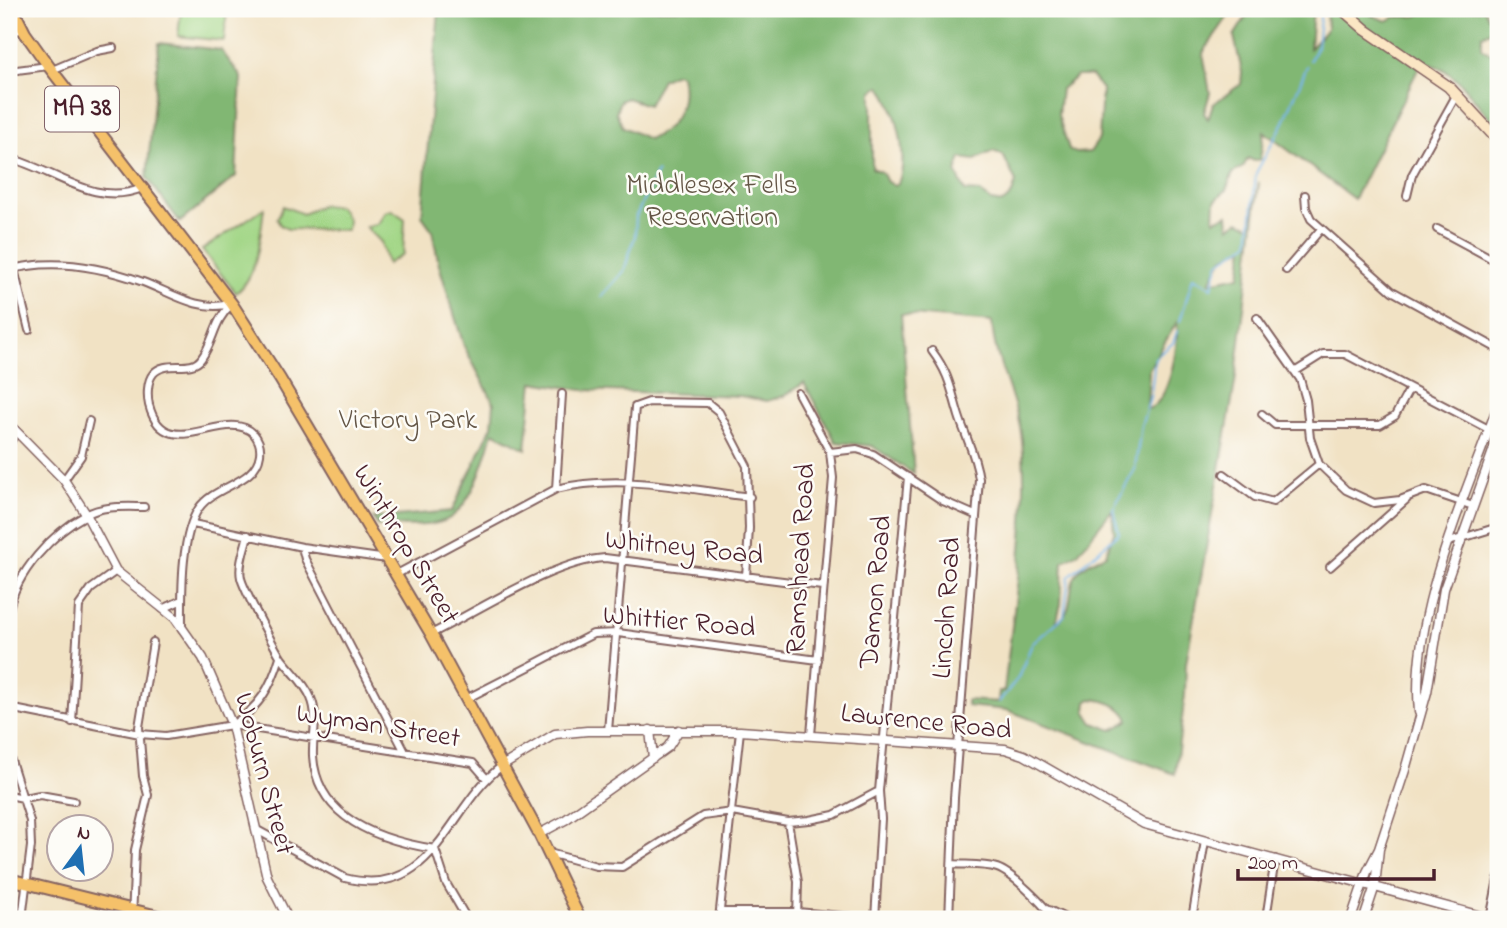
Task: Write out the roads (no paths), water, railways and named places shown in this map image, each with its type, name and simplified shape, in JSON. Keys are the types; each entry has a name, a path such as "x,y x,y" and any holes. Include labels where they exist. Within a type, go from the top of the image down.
{"main road":[{"name":"Winthrop Street","path":"13,9 23,30 50,68 232,304 431,634 539,834 580,919"},
{"path":"1342,9 1366,30 1457,94 1498,140"},
{"path":"9,879 133,915 170,919"}],"street":[{"path":"9,31 23,30"},
{"path":"9,71 50,68 113,48"},
{"path":"1407,196 1412,175 1457,94"},
{"path":"9,158 100,193 126,194 142,188"},
{"path":"1306,195 1307,213 1321,229 1392,291 1498,349"},
{"path":"1286,270 1321,229"},
{"path":"1437,229 1498,262"},
{"path":"29,330 11,269 40,265 99,268 206,307 232,304"},
{"path":"182,629 186,550 199,509 208,499 253,471 261,451 258,439 250,430 233,426 181,435 169,432 156,422 149,404 148,384 153,373 166,367 193,366 201,360 218,319 232,304"},
{"path":"1257,318 1296,371 1306,401 1307,425 1320,464 1350,494 1374,503 1410,496"},
{"name":"Lincoln Road","path":"932,351 953,388 959,415 976,455 979,479 958,745 949,919"},
{"path":"1296,371 1320,355 1339,352 1495,434"},
{"path":"1262,414 1275,425 1385,424 1395,416 1409,388"},
{"name":"Ramshead Road","path":"798,393 830,452 833,478 811,735"},
{"path":"556,489 562,394"},
{"path":"608,731 635,407 649,402 708,403 719,412 747,466 750,497 746,576"},
{"path":"1351,919 1363,883 1379,849 1411,751 1427,692 1442,600 1495,434 1498,405"},
{"path":"64,480 80,456 89,421"},
{"name":"Woburn Street","path":"9,424 64,480 86,514 116,571 163,609 203,658 232,725 267,877 286,918"},
{"path":"9,445 16,431"},
{"path":"1419,714 1417,692 1422,647 1435,586 1464,503 1495,434"},
{"path":"830,452 857,449 873,454 943,500 975,515"},
{"path":"1224,474 1258,499 1273,502 1320,464"},
{"name":"Damon Road","path":"876,919 881,819 879,791 908,477"},
{"path":"397,574 556,489 596,481 628,482 750,497"},
{"path":"1330,567 1410,496 1420,491 1429,491 1473,506"},
{"path":"1374,503 1385,518"},
{"path":"9,610 10,592 40,553 86,514 114,507 145,507"},
{"path":"193,524 302,547 388,559"},
{"path":"1449,542 1498,527"},
{"path":"248,535 241,578 280,657 311,696 314,712 313,758 317,779 343,815 374,835 435,849"},
{"path":"302,547 305,559 405,752"},
{"name":"Whitney Road","path":"431,634 561,567 585,559 624,561 822,586"},
{"path":"72,722 79,606 92,589 116,571"},
{"path":"163,609 182,600"},
{"name":"Whittier Road","path":"466,699 593,634 618,633 818,660"},
{"path":"133,915 135,850 148,795 143,776 140,734 153,642"},
{"path":"232,725 250,712 271,687 280,657"},
{"name":"Wyman Street","path":"9,708 72,722 166,736 232,725 473,763 486,778"},
{"path":"650,730 653,758"},
{"path":"539,834 565,820 668,747 679,730"},
{"name":"Lawrence Road","path":"502,766 555,734 608,731 740,731 1005,749 1024,755 1144,824 1491,919"},
{"path":"740,731 720,915 876,919"},
{"path":"1498,747 1498,788"},
{"path":"9,754 23,798 30,834 22,919"},
{"path":"257,830 332,872 357,881 388,879 418,864 435,849 486,778 502,766"},
{"path":"547,853 596,866 622,867 704,816 732,812 788,822 834,815 879,791"},
{"path":"9,795 23,798 40,795 74,801"},
{"path":"788,822 799,882 797,916"},
{"path":"1192,919 1205,841"},
{"path":"435,849 446,883 467,919"},
{"path":"1364,919 1375,887 1379,849"},
{"path":"1266,919 1275,859"},
{"path":"953,864 996,868 1007,873 1048,909 1067,919"},
{"path":"1491,919 1498,879"},
{"path":"1048,909 1053,919"}],"waterway":[{"path":"1310,60 1317,46 1321,9"},
{"path":"1180,321 1193,277 1212,287 1219,262 1249,243 1256,173 1284,122 1307,66"},
{"path":"601,297 624,271 635,236 636,216 657,172"},
{"path":"999,702 1018,678 1032,644 1064,616 1069,576 1119,533 1113,509 1135,469 1141,426 1151,394 1155,358 1173,343 1177,331"}],"park label":[{"name":"Middlesex Fells Reservation","path":"712,202"},
{"name":"Victory Park","path":"408,421"}]}
